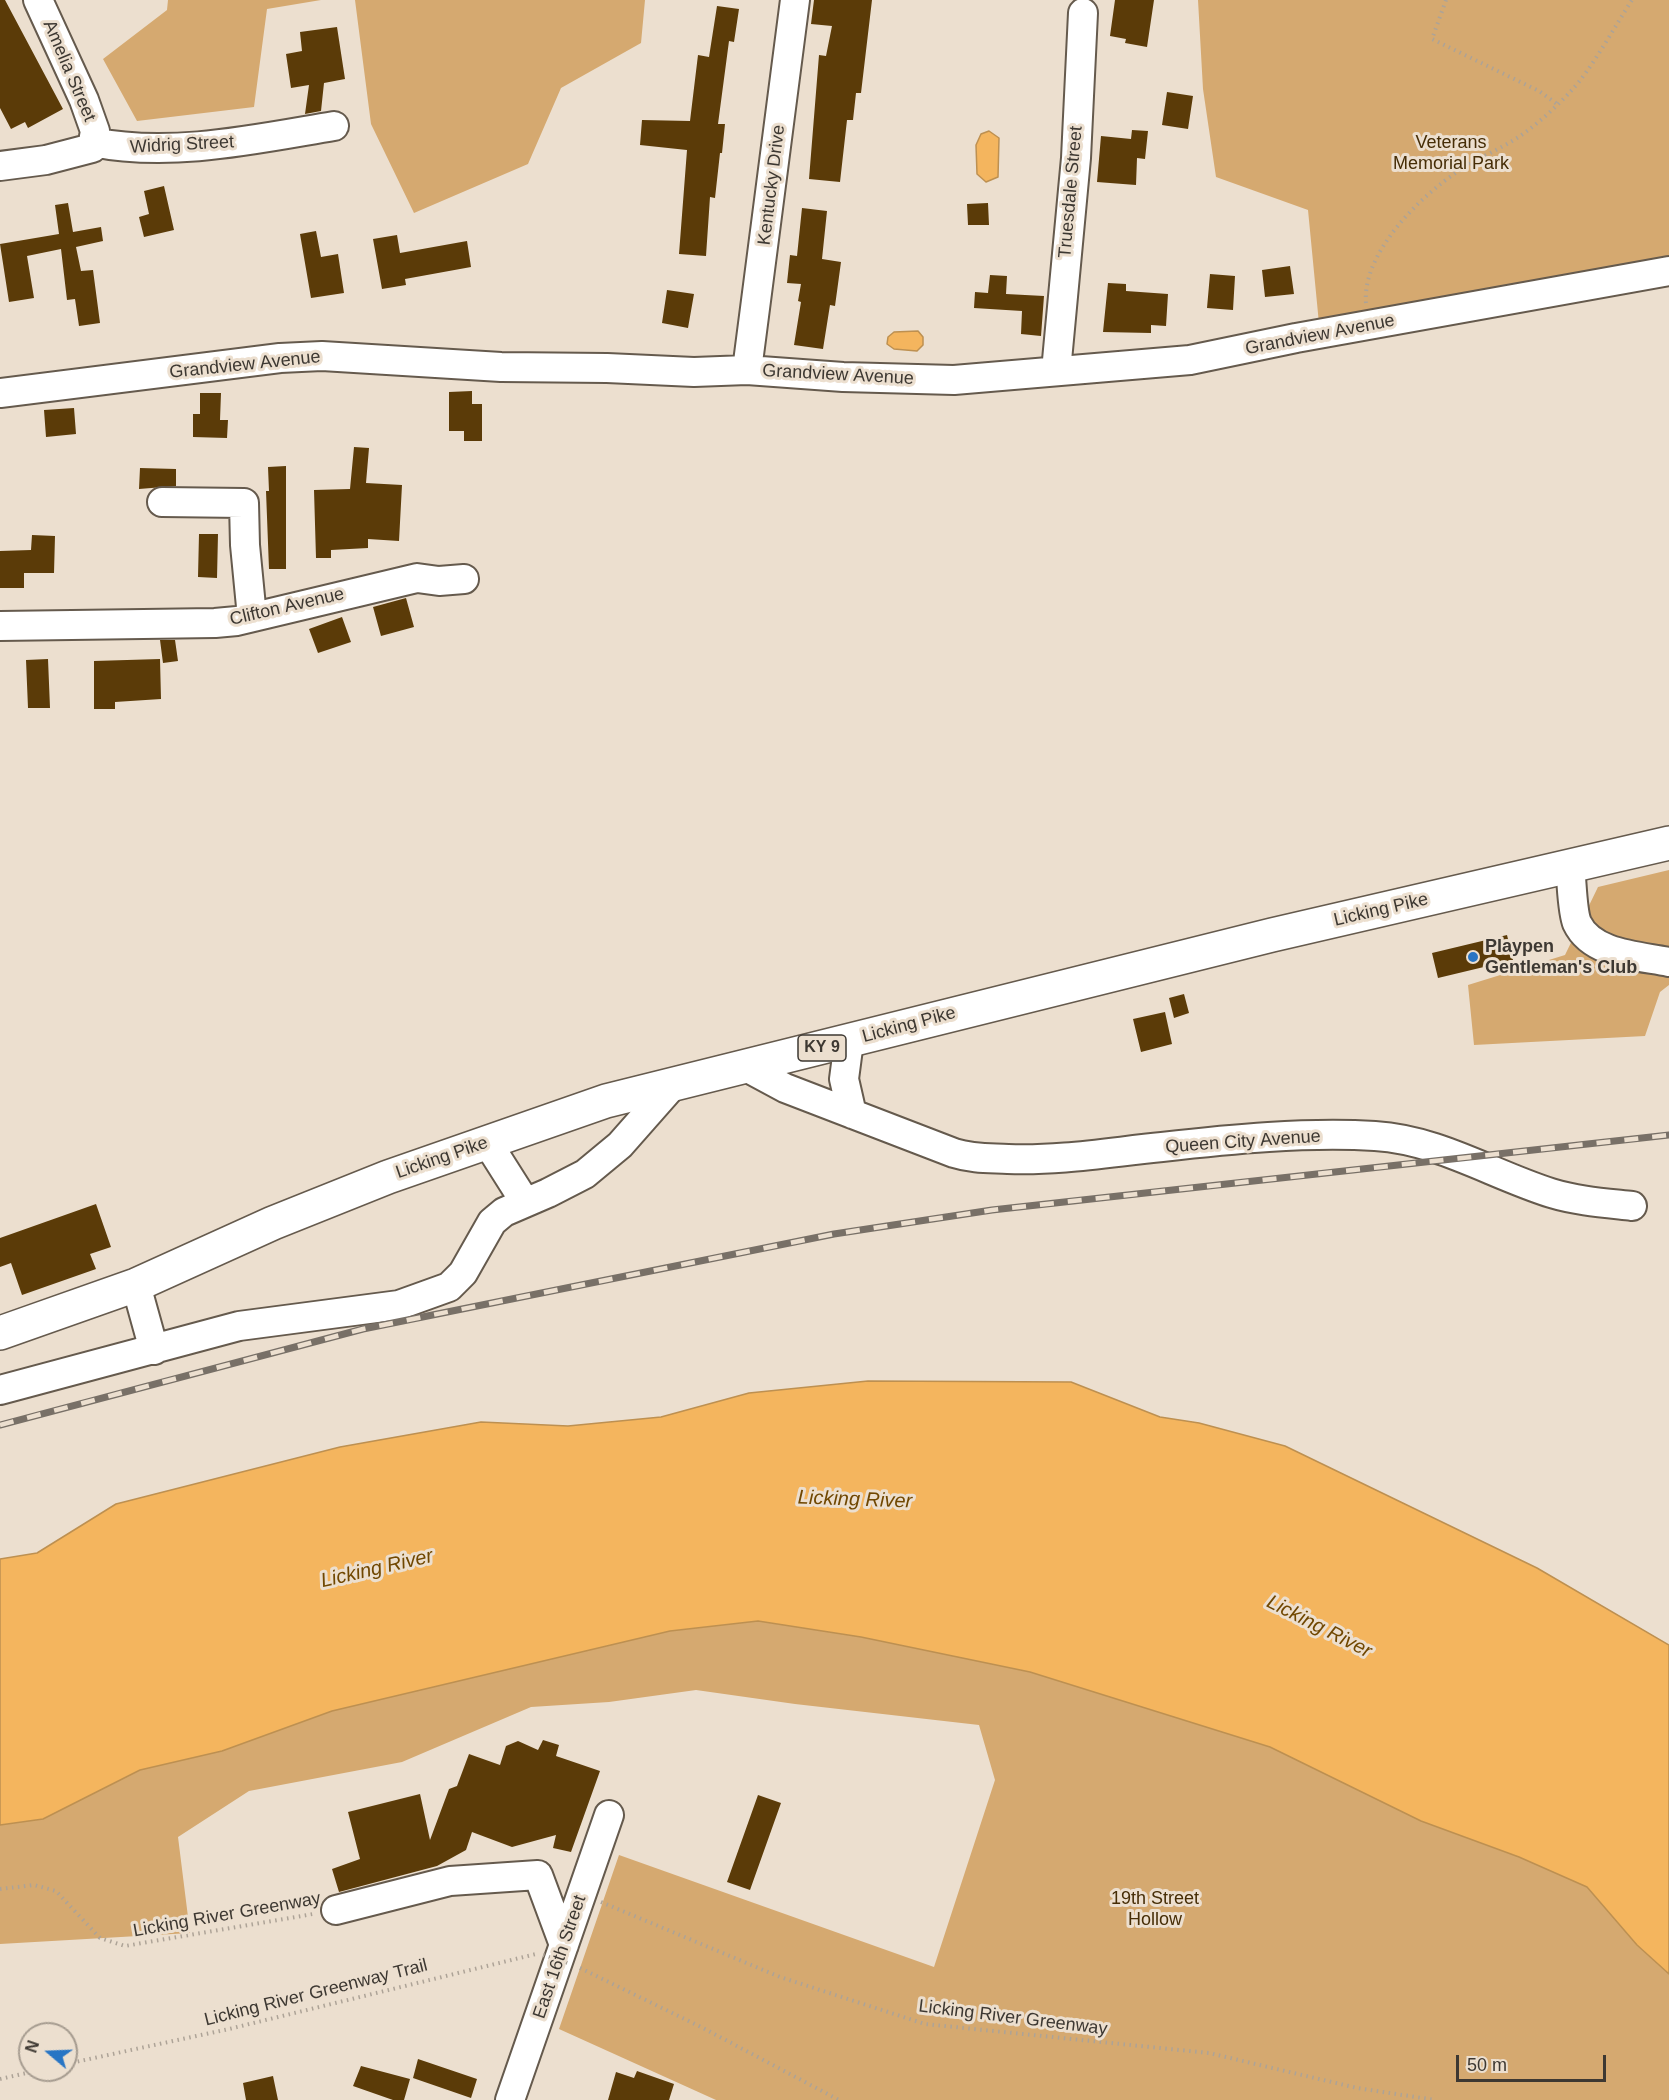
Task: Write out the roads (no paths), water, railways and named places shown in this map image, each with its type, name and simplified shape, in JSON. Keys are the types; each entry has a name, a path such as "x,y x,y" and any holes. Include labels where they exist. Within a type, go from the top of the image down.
{"main road":[{"name":"Licking Pike","path":"0,1333 136,1285 273,1223 388,1177 606,1101 1272,934 1669,843"}],"street":[{"name":"Amelia Street","path":"38,0 84,100 95,131 93,142"},
{"name":"Kentucky Drive","path":"747,370 795,0"},
{"name":"Truesdale Street","path":"1056,371 1076,158 1083,13"},
{"name":"Widrig Street","path":"93,142 126,149 239,142 334,126"},
{"path":"0,166 88,151 92,148 93,142"},
{"name":"Grandview Avenue","path":"0,393 280,358 322,356 501,367 694,372 747,370 843,377 954,380 1190,360 1669,272"},
{"path":"162,502 244,503 245,545 252,617"},
{"name":"Clifton Avenue","path":"0,626 215,623 252,617 417,578 438,581 464,579"},
{"path":"1570,867 1577,923 1589,937 1609,950 1669,962"},
{"path":"849,1041 844,1079 852,1114"},
{"name":"Queen City Avenue","path":"746,1067 785,1088 954,1153 977,1159 1030,1160 1214,1142 1375,1136 1409,1140 1466,1157 1553,1194 1632,1206"},
{"path":"0,1390 240,1326 399,1305 424,1298 449,1287 464,1274 492,1222 504,1212 585,1174 620,1144 672,1086"},
{"path":"487,1142 525,1202"},
{"path":"136,1285 154,1350"},
{"name":"East 16th Street","path":"510,2100 609,1815"},
{"path":"336,1910 450,1881 538,1875 559,1954"}],"water":[{"path":"989,131 999,138 998,177 986,182 977,174 976,145 981,134"},
{"path":"918,331 923,337 923,345 917,351 894,349 887,344 888,337 894,332"},
{"name":"Licking River","path":"868,1381 1071,1382 1160,1417 1199,1423 1285,1446 1537,1568 1669,1645 1669,1974 1637,1945 1587,1887 1519,1857 1421,1821 1270,1747 1030,1672 861,1637 758,1621 670,1631 332,1711 222,1751 140,1770 43,1819 0,1825 0,1559 37,1553 116,1504 340,1447 481,1422 568,1426 661,1417 749,1393"}],"railway":[{"path":"0,1425 363,1329 834,1234 992,1210 1669,1135"}],"place":[{"name":"Playpen Gentleman's Club","path":"1473,957"}],"park label":[{"name":"Veterans Memorial Park","path":"1451,153"},
{"name":"19th Street Hollow","path":"1155,1909"}]}
